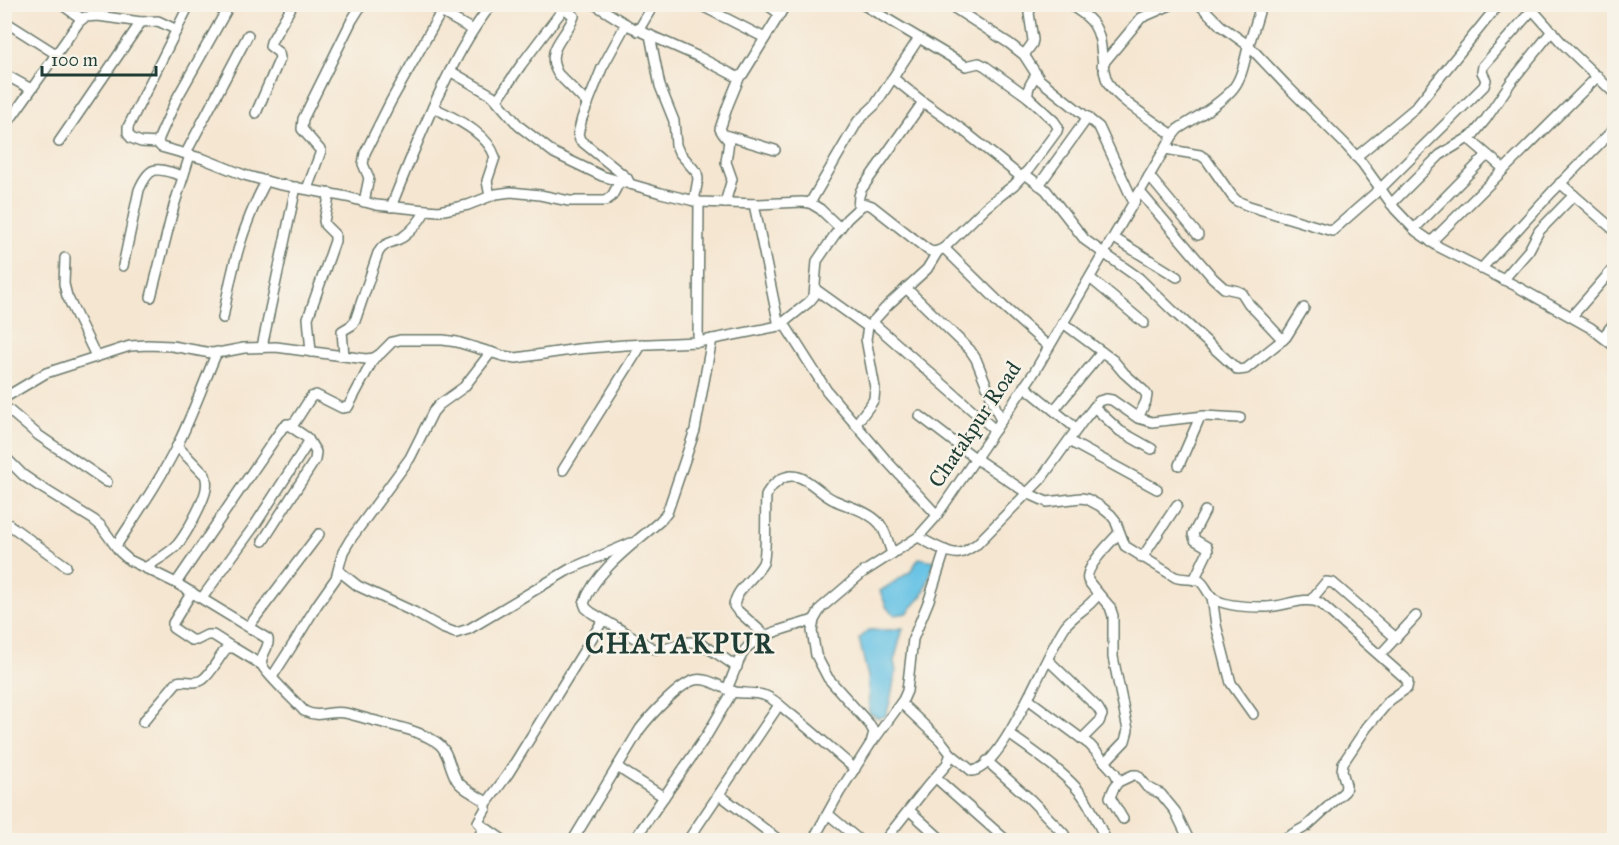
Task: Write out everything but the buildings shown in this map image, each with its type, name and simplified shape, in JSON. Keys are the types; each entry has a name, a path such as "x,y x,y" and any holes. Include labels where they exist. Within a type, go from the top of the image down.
{"street":[{"path":"61,4 82,19"},
{"path":"194,4 188,7 128,127 130,138 141,142 158,143 166,148 266,181 391,207 439,211 511,192 569,201 605,201 612,196 627,178 580,141 578,134 602,68 626,24"},
{"path":"158,143 176,100 230,4"},
{"path":"256,113 280,58 279,53 270,46 271,42 293,4"},
{"path":"307,189 321,151 302,129 303,119 362,4"},
{"path":"427,4 473,30"},
{"path":"391,207 450,71 473,30 492,4"},
{"path":"594,4 638,31 699,57 737,77 740,76"},
{"path":"638,31 654,4"},
{"path":"698,4 765,38"},
{"path":"766,4 780,14"},
{"path":"725,203 732,179 726,162 729,141 720,129 721,124 740,76 786,4"},
{"path":"856,424 871,404 875,388 866,339 870,325 927,269 941,249 1023,175 1058,128 1054,121 1028,97 985,66 979,63 966,66 862,4"},
{"path":"948,4 1024,55 1040,80 1099,127 1134,203"},
{"path":"1024,55 1033,40 1029,13 1032,4"},
{"path":"1069,4 1094,25 1101,46 1102,65 1113,90 1173,135"},
{"path":"1102,65 1141,18 1155,7 1173,4"},
{"path":"1199,4 1221,26 1249,45 1286,86 1326,124 1356,157 1391,204 1414,230 1431,242 1572,316 1614,346"},
{"name":"Chatakpur Road","path":"814,620 822,608 862,573 918,537 936,515 1049,347 1173,135 1178,129 1218,103 1232,90 1242,73 1262,4"},
{"path":"1356,157 1414,108 1499,4"},
{"path":"497,100 565,6 574,16 555,48 555,69 588,104"},
{"path":"1165,148 1200,155 1206,159 1237,201 1332,231 1380,189 1484,86 1486,80 1482,72 1483,66 1531,7 1562,43 1614,93"},
{"path":"364,202 369,178 363,164 365,153 441,12"},
{"path":"4,128 85,17 98,16 141,22 158,21 177,30"},
{"path":"4,21 56,54"},
{"path":"59,142 141,22"},
{"path":"1391,204 1440,155 1468,138 1486,119 1511,82 1552,31"},
{"path":"151,297 188,154 248,35"},
{"path":"650,35 660,86 674,122 676,145 679,152 697,172 698,342"},
{"path":"810,203 858,121 871,111 919,38"},
{"path":"450,71 497,100 519,126 554,153 602,176 697,201 754,204 810,203 827,214 840,228"},
{"path":"4,74 31,89"},
{"path":"1028,97 1027,92 1036,75"},
{"path":"1431,242 1598,76"},
{"path":"893,78 1046,190 1083,238 1139,278 1238,370 1245,369 1283,340 1304,308"},
{"path":"858,209 861,190 923,102"},
{"path":"433,107 458,120 490,146 495,157 487,181 490,196"},
{"path":"1039,185 1088,117"},
{"path":"1481,269 1560,183 1614,129"},
{"path":"723,135 775,150"},
{"path":"1468,138 1504,169"},
{"path":"1414,230 1486,155"},
{"path":"123,266 143,180 148,173 157,169 183,176"},
{"path":"1149,176 1198,235"},
{"path":"223,318 234,261 250,212 266,181"},
{"path":"1560,183 1614,231"},
{"path":"261,347 296,187"},
{"path":"1140,192 1213,278 1224,288 1242,293 1249,304 1283,340"},
{"path":"311,352 308,318 335,241 335,235 324,221 330,194"},
{"path":"1503,280 1529,250 1539,231 1574,195"},
{"path":"754,204 781,324 827,391 936,515"},
{"path":"4,398 46,373 130,346 172,346 217,352 261,347 366,359 374,358 392,342 400,340 443,340 516,358 578,349 698,342 781,324 814,296 817,261 840,228 861,206 866,204 872,206 928,250 941,249 1049,347"},
{"path":"344,356 342,331 355,321 378,253 382,246 405,235 419,222 426,210"},
{"path":"1114,238 1177,277"},
{"path":"65,258 64,284 67,296 96,356"},
{"path":"1572,316 1614,268"},
{"path":"1090,278 1144,323"},
{"path":"906,288 970,350 976,359 1001,421"},
{"path":"815,289 870,325 995,430"},
{"path":"1063,323 1113,360 1144,391 1146,401 1138,418"},
{"path":"1603,337 1614,323"},
{"path":"712,339 696,430 667,513 606,568 586,596 584,603 586,608 603,620 652,648 668,649 693,642 702,645 737,667"},
{"path":"563,470 642,344"},
{"path":"116,546 149,496 177,446 217,352"},
{"path":"272,677 336,578 343,552 350,540 410,458 433,411 464,387 491,352"},
{"path":"1054,410 1102,352"},
{"path":"176,583 280,430 287,424 296,422 310,397 316,395 342,408 348,407 374,358"},
{"path":"1024,386 1077,429"},
{"path":"918,537 952,553 960,553 977,544 1041,479 1100,401 1112,400 1138,418 1152,422 1200,417 1240,418"},
{"path":"4,406 38,435 107,482"},
{"path":"1094,407 1126,436 1152,449"},
{"path":"920,416 975,458 1027,493 1047,502 1081,498 1095,503 1113,517 1125,546 1178,578 1202,582 1212,597 1216,625 1231,683 1253,714"},
{"path":"1179,465 1200,417"},
{"path":"263,541 317,457 308,440 287,424"},
{"path":"202,598 255,525 308,440"},
{"path":"1069,441 1157,489"},
{"path":"145,568 170,552 179,543 206,490 205,475 177,446"},
{"path":"4,456 23,475 94,520 129,560 192,592 264,636 269,641 262,665"},
{"path":"766,636 734,606 739,594 763,562 766,496 769,489 776,483 790,476 797,476 832,500 865,513 884,531 892,554"},
{"path":"1143,558 1177,505"},
{"path":"1194,580 1208,551 1195,540 1193,534 1205,511"},
{"path":"4,521 66,566"},
{"path":"1105,762 1125,741 1128,730 1113,657 1113,616 1110,607 1089,582 1087,576 1096,560 1119,533"},
{"path":"249,626 319,534"},
{"path":"339,571 358,586 456,633 469,629 570,569 639,540"},
{"path":"813,840 871,743 901,704 908,685 912,639 929,600 945,550"},
{"path":"1311,600 1326,582 1333,583 1396,638"},
{"path":"192,592 173,622 173,628 191,640 213,634 262,665 304,711 318,715 344,713 409,729 434,740 444,749 456,780 486,804"},
{"path":"901,704 941,741 951,754 972,771 976,771 1009,734 1065,627 1093,601 1097,592"},
{"path":"1212,597 1223,603 1266,607 1311,600 1320,603 1399,672 1409,685 1390,700 1367,727 1348,755 1342,767 1346,785 1345,792 1306,826 1282,840"},
{"path":"1380,655 1416,616"},
{"path":"503,840 483,828 478,822 486,804 508,774 603,620"},
{"path":"634,840 707,735 730,690 744,651 766,636 814,620 812,631 816,655 828,678 870,725 874,732 871,743"},
{"path":"143,722 177,682 202,680 224,650 231,647"},
{"path":"1048,660 1098,708 1102,716 1099,723 1082,740"},
{"path":"573,840 648,718 678,690 696,680 703,680 730,690 765,695 855,769"},
{"path":"1028,699 1090,745 1118,778 1118,782"},
{"path":"688,840 779,705"},
{"path":"1009,734 1044,760 1073,786 1086,801 1107,840"},
{"path":"885,840 948,764 951,754"},
{"path":"987,761 1030,799 1067,840"},
{"path":"617,767 664,797"},
{"path":"1123,819 1110,797 1111,792 1118,782 1137,775 1147,787 1161,794 1175,811 1189,840"},
{"path":"936,778 1006,840"},
{"path":"720,795 779,840"},
{"path":"909,810 942,840"},
{"path":"828,814 859,840"},
{"path":"478,840 483,828"}],"water":[{"path":"919,558 935,561 923,595 907,613 895,615 887,608 880,591 910,572"},
{"path":"903,628 894,661 896,671 886,716 878,718 869,713 868,677 859,639 869,630"}],"district":[{"name":"CHATAKPUR","path":"680,643"}]}
